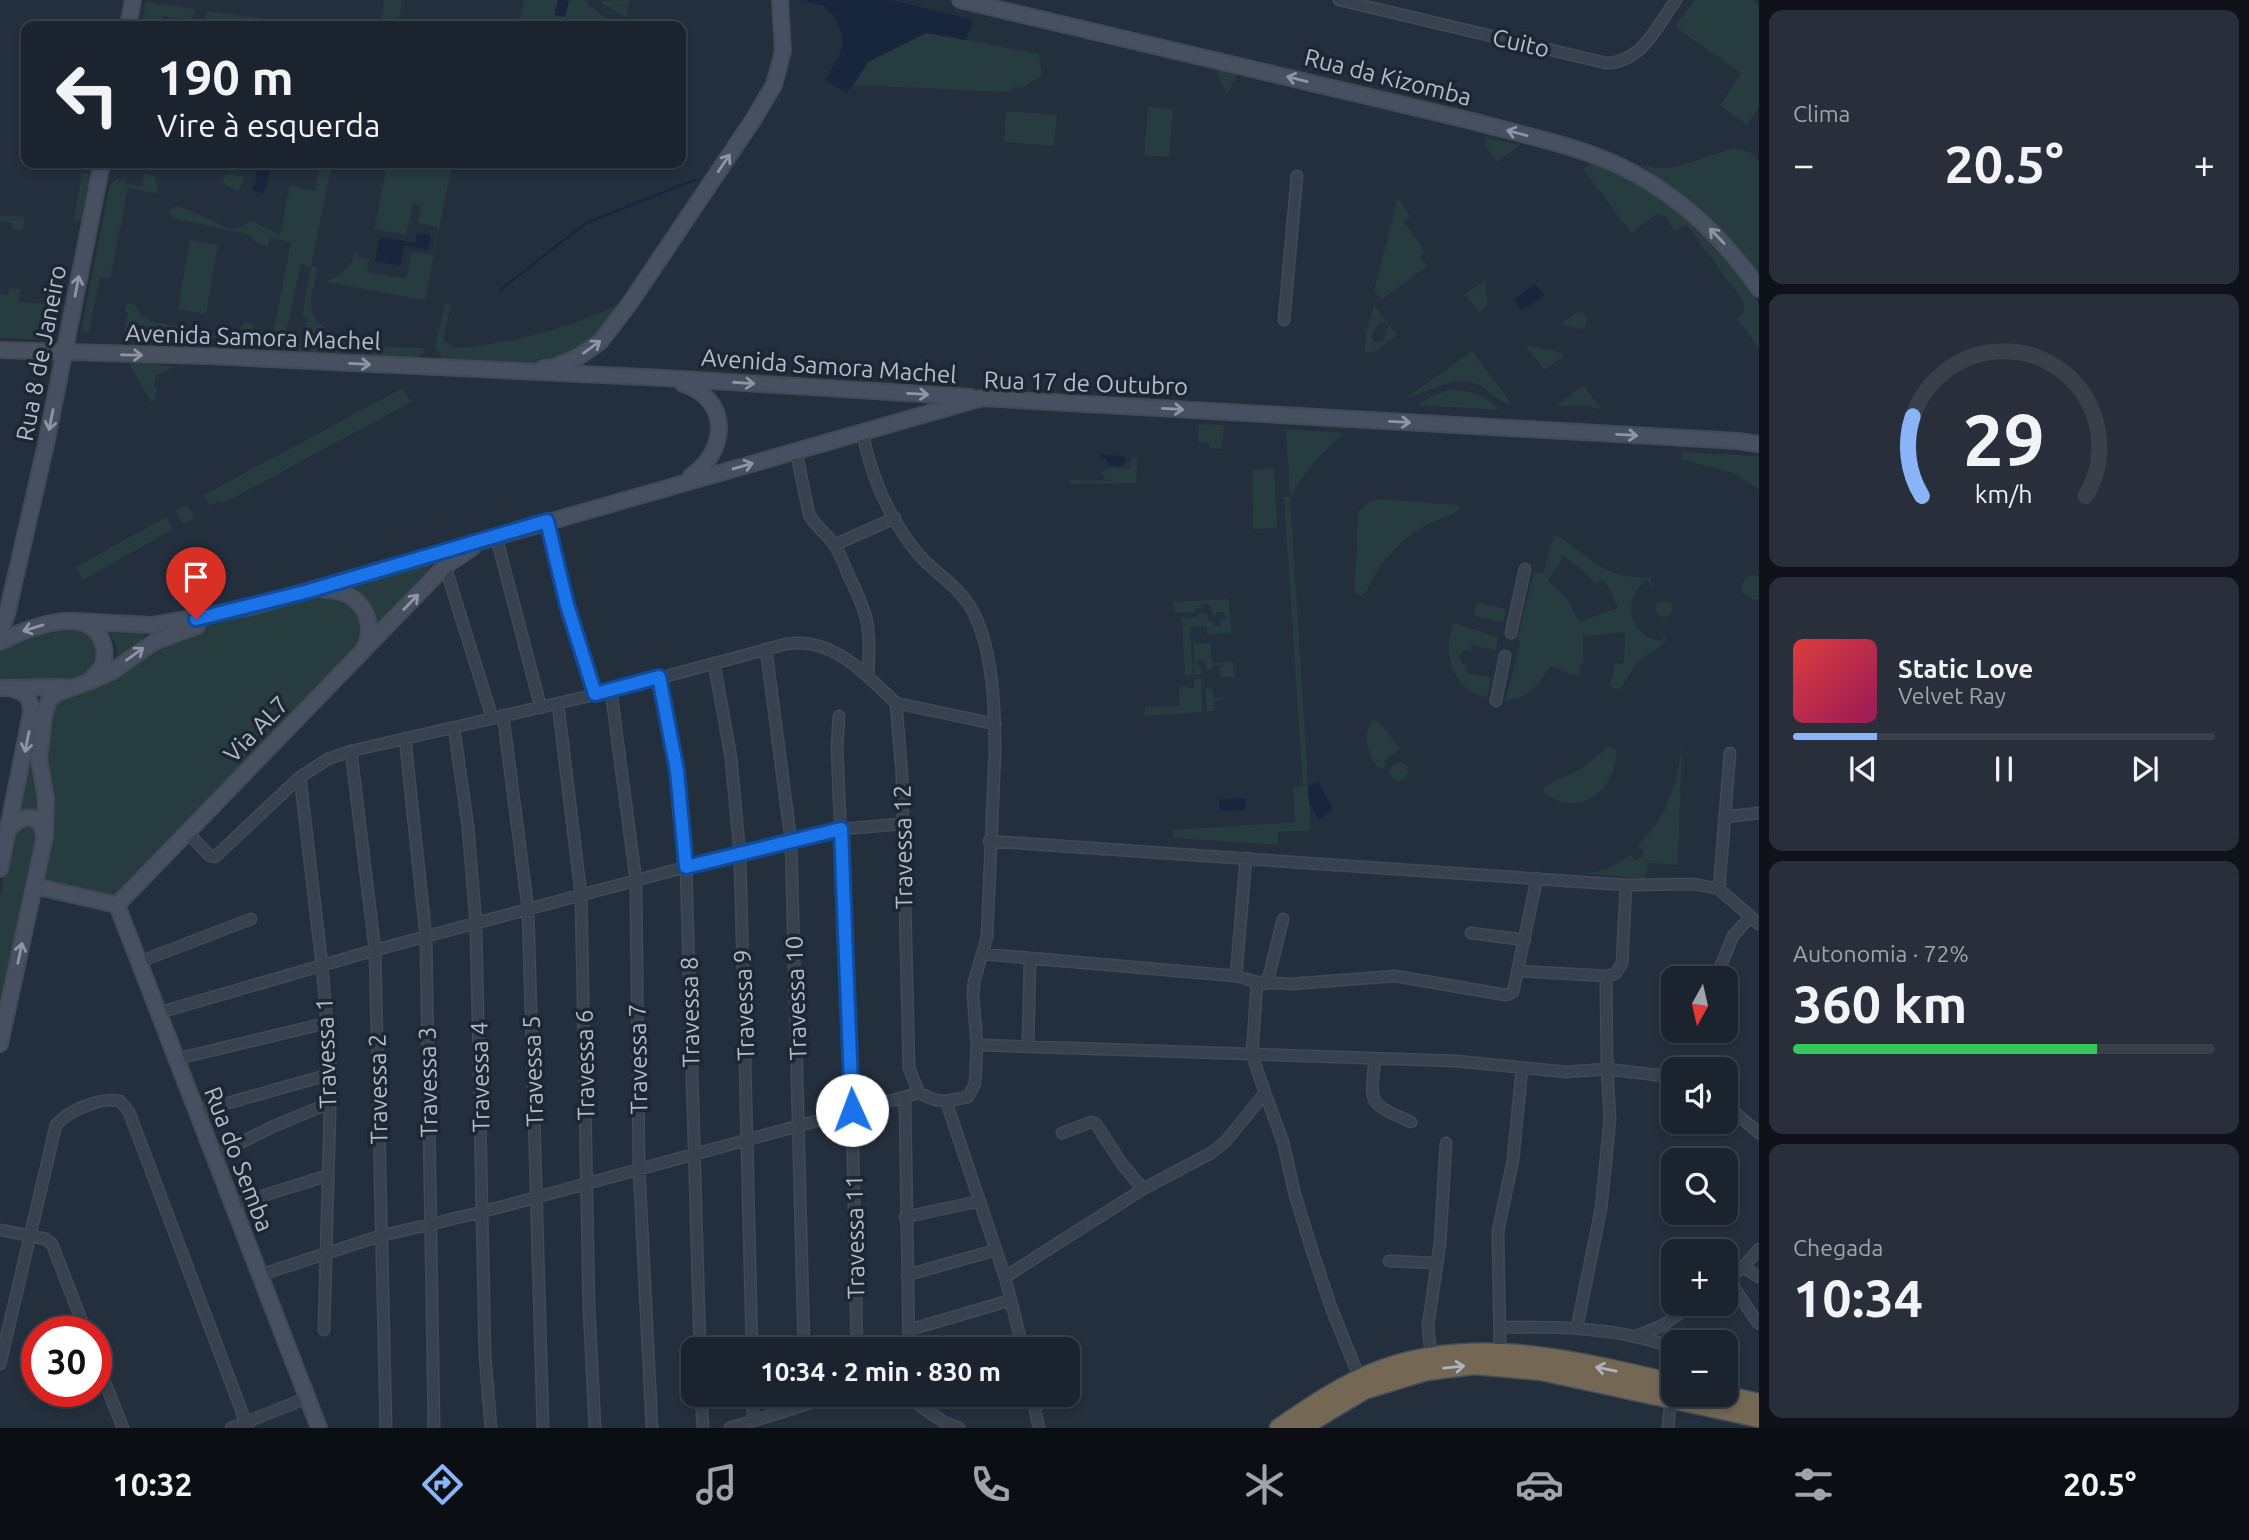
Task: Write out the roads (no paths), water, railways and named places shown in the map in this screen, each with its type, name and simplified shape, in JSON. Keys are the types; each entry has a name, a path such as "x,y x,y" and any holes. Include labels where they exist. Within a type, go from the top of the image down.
{"highway":[{"path":"1279,1428 1332,1392 1360,1379 1381,1370 1456,1352 1500,1352 1545,1357 1661,1388"},
{"path":"1311,1425 1364,1390 1427,1371 1474,1365 1541,1371 1661,1389"},
{"path":"1738,1398 1759,1403"},
{"path":"1724,1407 1759,1418"}],"main road":[{"path":"129,21 132,0"},
{"path":"771,0 782,35"},
{"name":"Avenida Samora Machel","path":"505,371 551,368 578,357 600,342 630,303 774,85 783,51 780,0"},
{"name":"Rua da Kizomba","path":"960,0 1479,123 1553,143 1619,166 1673,197 1692,212 1726,245 1759,289"},
{"name":"Rua 8 de Janeiro","path":"0,632 7,614 64,353 101,168"},
{"name":"Avenida Samora Machel","path":"0,350 208,356 665,378 982,398"},
{"path":"665,378 698,389 715,408 718,421 718,436 704,467 678,484"},
{"name":"Rua 17 de Outubro","path":"76,686 113,671 143,648 167,636 251,607 982,398 1738,441"},
{"path":"1738,441 1759,439"},
{"path":"1738,441 1759,444"},
{"name":"Via AL7","path":"117,905 445,566 496,536"},
{"path":"305,592 332,590 350,595 360,603 370,622 369,638 364,652"},
{"name":"Rua 17 de Outubro","path":"0,642 31,627 74,621 152,625 251,607"},
{"path":"0,1044 44,836 46,799 39,759 44,716 53,696 92,678 100,671 105,653 103,643 93,626 74,621"},
{"path":"3,689 76,686"},
{"path":"0,869 31,713 31,702 25,695 19,691 3,689"},
{"path":"8,830 16,821 28,817 40,822 44,836"},
{"path":"34,886 117,905"},
{"name":"Rua do Semba","path":"117,905 319,1428"}],"street":[{"name":"Cuito","path":"1339,0 1606,63 1629,59 1640,51 1676,0"},
{"path":"1284,320 1297,176"},
{"path":"260,1275 380,1236 482,1212 852,1110 919,1093 935,1100 946,1101 968,1097 973,1091 977,1045 973,995 987,937 995,724 987,655 969,604 921,558 895,518 873,475 862,431"},
{"path":"796,450 809,514 834,545 868,620 868,675"},
{"path":"834,545 895,518"},
{"path":"547,521 567,605 595,694"},
{"path":"496,536 541,708"},
{"name":"Travessa 5","path":"445,566 498,716 528,909 543,1428"},
{"path":"1511,633 1525,569"},
{"path":"188,833 210,856 215,857 300,778 328,759 405,738 611,691 797,642 837,652 868,675 897,703 995,724"},
{"name":"Travessa 10","path":"766,649 791,841 804,1337"},
{"path":"1496,701 1506,656"},
{"name":"Travessa 9","path":"714,663 731,758 740,855 752,1337"},
{"name":"Travessa 8","path":"659,677 677,771 686,867 700,1337"},
{"name":"Travessa 7","path":"611,691 636,881 639,1168 652,1428"},
{"name":"Travessa 12","path":"897,703 902,775 909,1068 919,1093"},
{"name":"Travessa 6","path":"558,704 581,895 589,1308 595,1428"},
{"name":"Travessa 11","path":"839,716 837,748 852,1110 857,1337"},
{"name":"Travessa 4","path":"454,728 468,827 476,924 485,1356 491,1428"},
{"name":"Travessa 3","path":"405,738 426,937 434,1428"},
{"name":"Travessa 2","path":"351,751 375,950 386,1428"},
{"path":"1718,889 1730,753"},
{"name":"Travessa 1","path":"300,778 331,1074 326,1175 324,1330"},
{"path":"1724,817 1759,813"},
{"path":"158,1013 375,950 686,867 841,829 902,824"},
{"path":"989,841 1626,885 1694,884 1718,889 1759,924"},
{"path":"1236,976 1246,859"},
{"path":"983,954 1236,976 1262,983 1291,984 1395,976 1506,995 1513,992 1537,878"},
{"path":"1518,971 1606,976 1615,974 1622,963 1626,885"},
{"path":"1721,966 1733,936 1751,916"},
{"path":"139,962 251,919"},
{"path":"1283,919 1262,983 1252,1054 1283,1142 1295,1195 1312,1250 1360,1379"},
{"path":"1471,933 1525,940"},
{"path":"1028,1046 1030,960"},
{"path":"1577,1327 1601,1209 1611,1119 1607,1069 1606,976"},
{"path":"176,1059 327,1023"},
{"path":"977,1045 1456,1061 1566,1072 1607,1069 1661,1074"},
{"path":"1375,1059 1371,1094 1379,1108 1410,1122"},
{"path":"1500,1352 1498,1231 1513,1160 1522,1068"},
{"path":"197,1112 331,1074"},
{"path":"1005,1278 1143,1189 1211,1153 1226,1141 1265,1093"},
{"path":"905,1098 909,1337"},
{"path":"0,1364 56,1125 66,1115 85,1107 107,1100 120,1101 129,1112 247,1425"},
{"path":"946,1101 1005,1278 1020,1337"},
{"path":"214,1156 274,1126 330,1103"},
{"path":"1738,1115 1759,1133"},
{"path":"1062,1133 1091,1122 1096,1124 1122,1164 1143,1189"},
{"path":"1432,1356 1427,1326 1440,1243 1447,1143"},
{"path":"233,1205 326,1175"},
{"path":"905,1217 980,1201"},
{"path":"0,1230 46,1239 56,1250 80,1316"},
{"path":"1738,1271 1759,1249"},
{"path":"907,1275 996,1250"},
{"path":"1389,1261 1437,1263"},
{"path":"1743,1268 1759,1277"},
{"path":"1738,1295 1758,1323"},
{"path":"909,1329 1011,1300"},
{"path":"1639,1335 1663,1325 1676,1316"},
{"path":"1501,1327 1577,1327 1639,1335 1661,1343"},
{"path":"231,1428 247,1425 307,1398"},
{"path":"112,1400 123,1428"},
{"path":"702,1407 703,1428"},
{"path":"752,1407 753,1421"},
{"path":"730,1428 788,1407"},
{"path":"923,1407 944,1422 959,1428"},
{"path":"1035,1407 1040,1428"},
{"path":"1668,1428 1670,1407"}],"water":[{"path":"558,0 569,0 565,17 554,15"},
{"path":"802,0 892,0 973,20 966,40 926,33 868,62 847,93 825,80 843,43 834,16 824,6"},
{"path":"257,168 270,168 268,182 262,194 252,189"},
{"path":"417,233 431,236 428,250 404,245 400,266 375,261 380,237 415,243"},
{"path":"1535,284 1544,295 1522,311 1514,300"},
{"path":"1100,454 1123,456 1126,461 1121,466 1108,465"},
{"path":"1318,781 1333,809 1319,820 1309,803 1308,786"},
{"path":"1245,798 1246,810 1220,811 1219,799"}],"waterway":[{"path":"500,290 586,223 694,180"}]}
